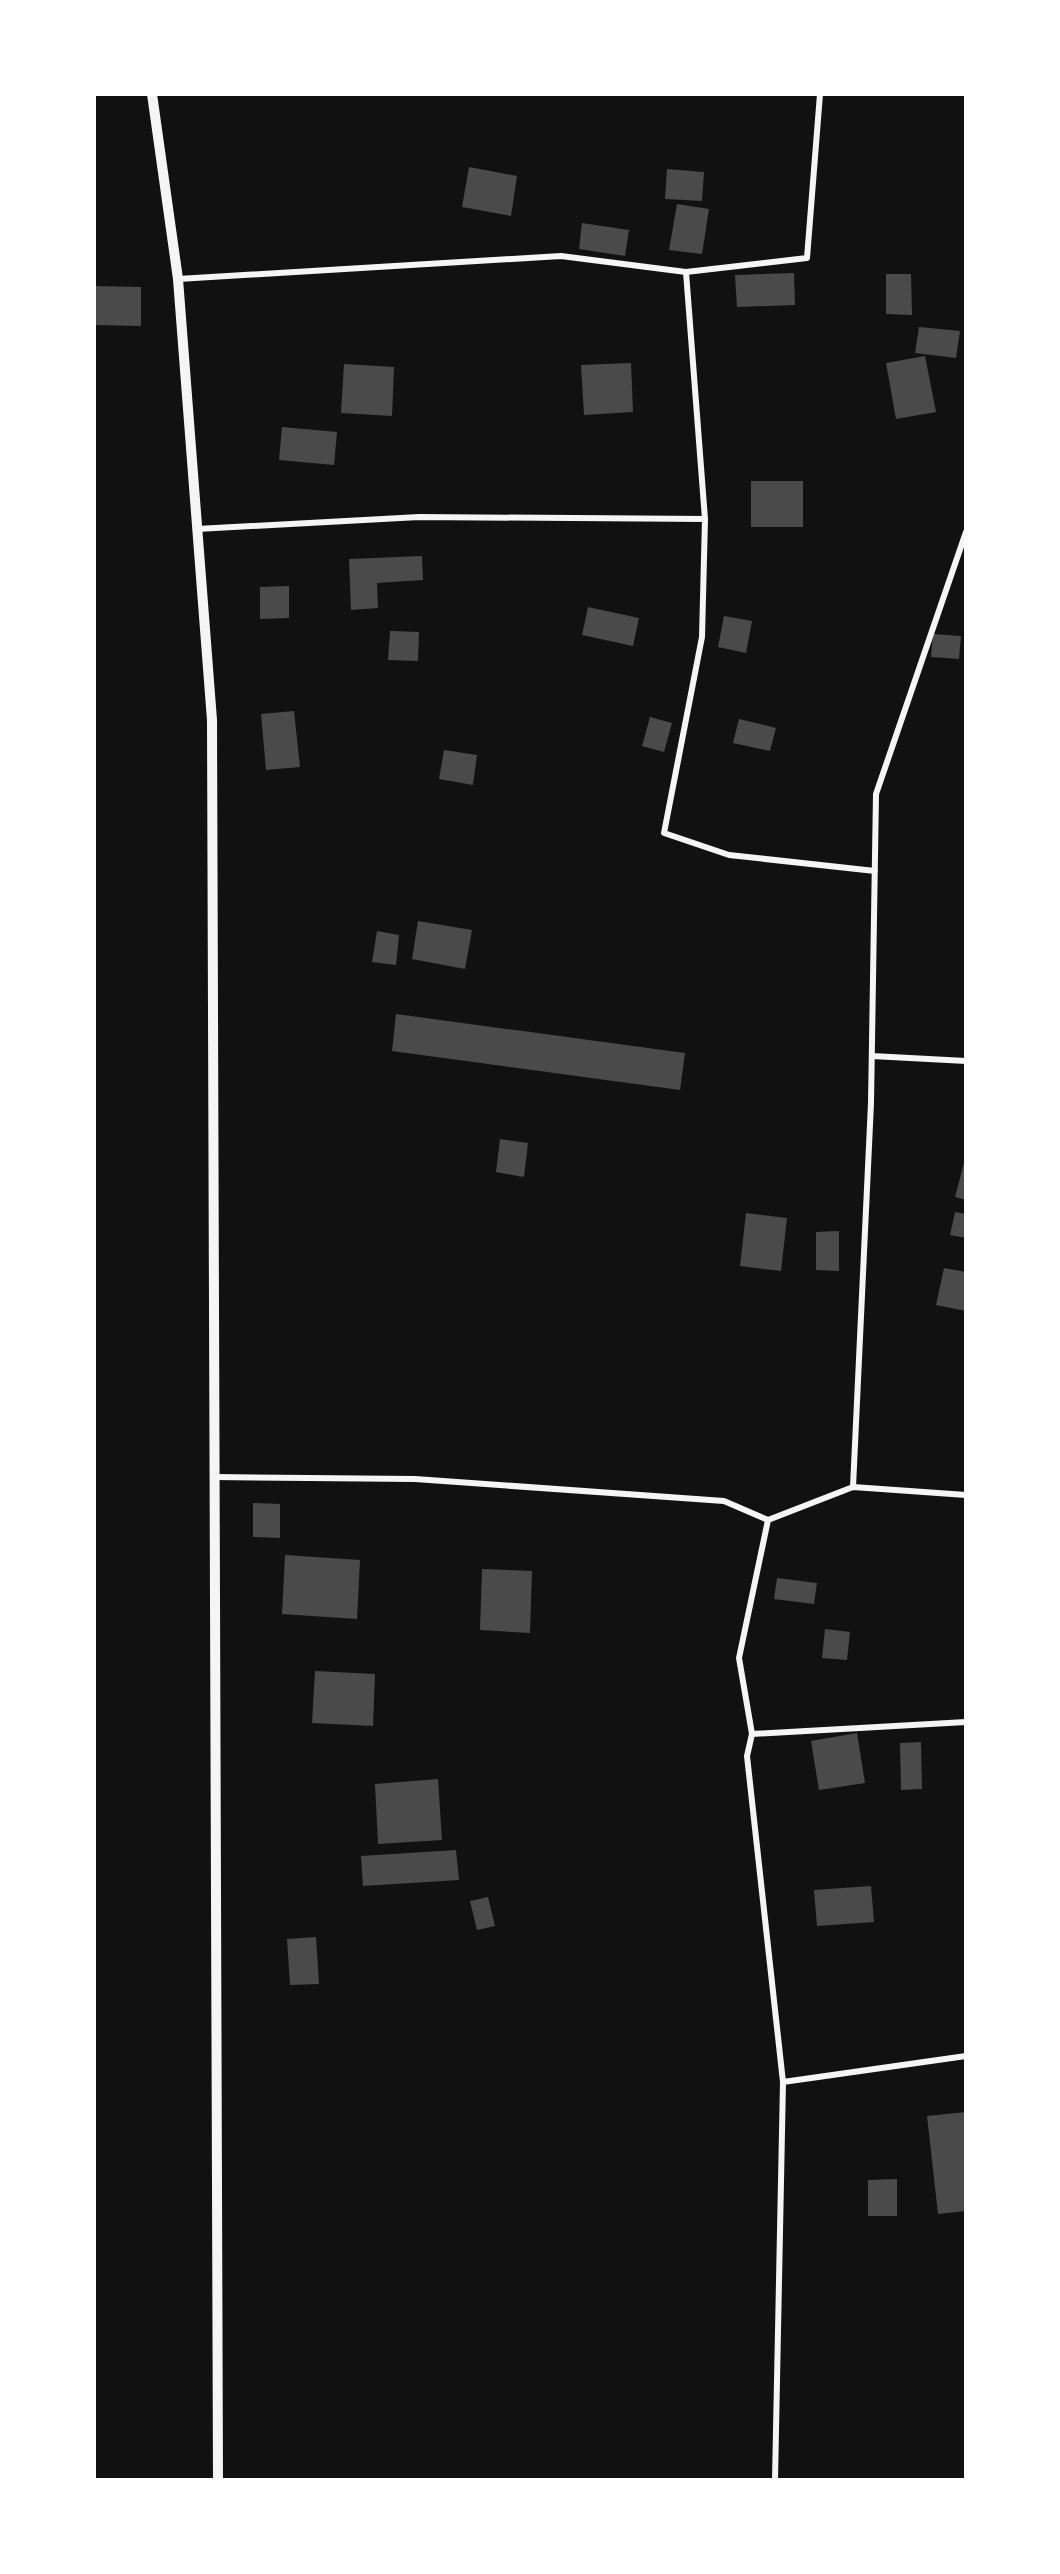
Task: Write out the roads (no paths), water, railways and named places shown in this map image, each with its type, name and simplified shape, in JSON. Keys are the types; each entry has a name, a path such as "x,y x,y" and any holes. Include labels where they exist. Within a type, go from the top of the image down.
{"street":[{"path":"153,94 178,279 212,720 218,2480"},
{"path":"178,279 561,256 686,272 807,258 820,94"},
{"path":"686,272 705,519 702,638 664,833 729,855 875,871"},
{"path":"197,529 419,517 705,519"},
{"path":"853,1487 872,1056 876,794 966,532"},
{"path":"872,1056 966,1061"},
{"path":"214,1477 415,1479 724,1501 768,1521 853,1487 966,1496"},
{"path":"768,1521 739,1658 752,1734 747,1756 783,2082 775,2480"},
{"path":"752,1734 966,1722"},
{"path":"783,2082 966,2056"}]}
